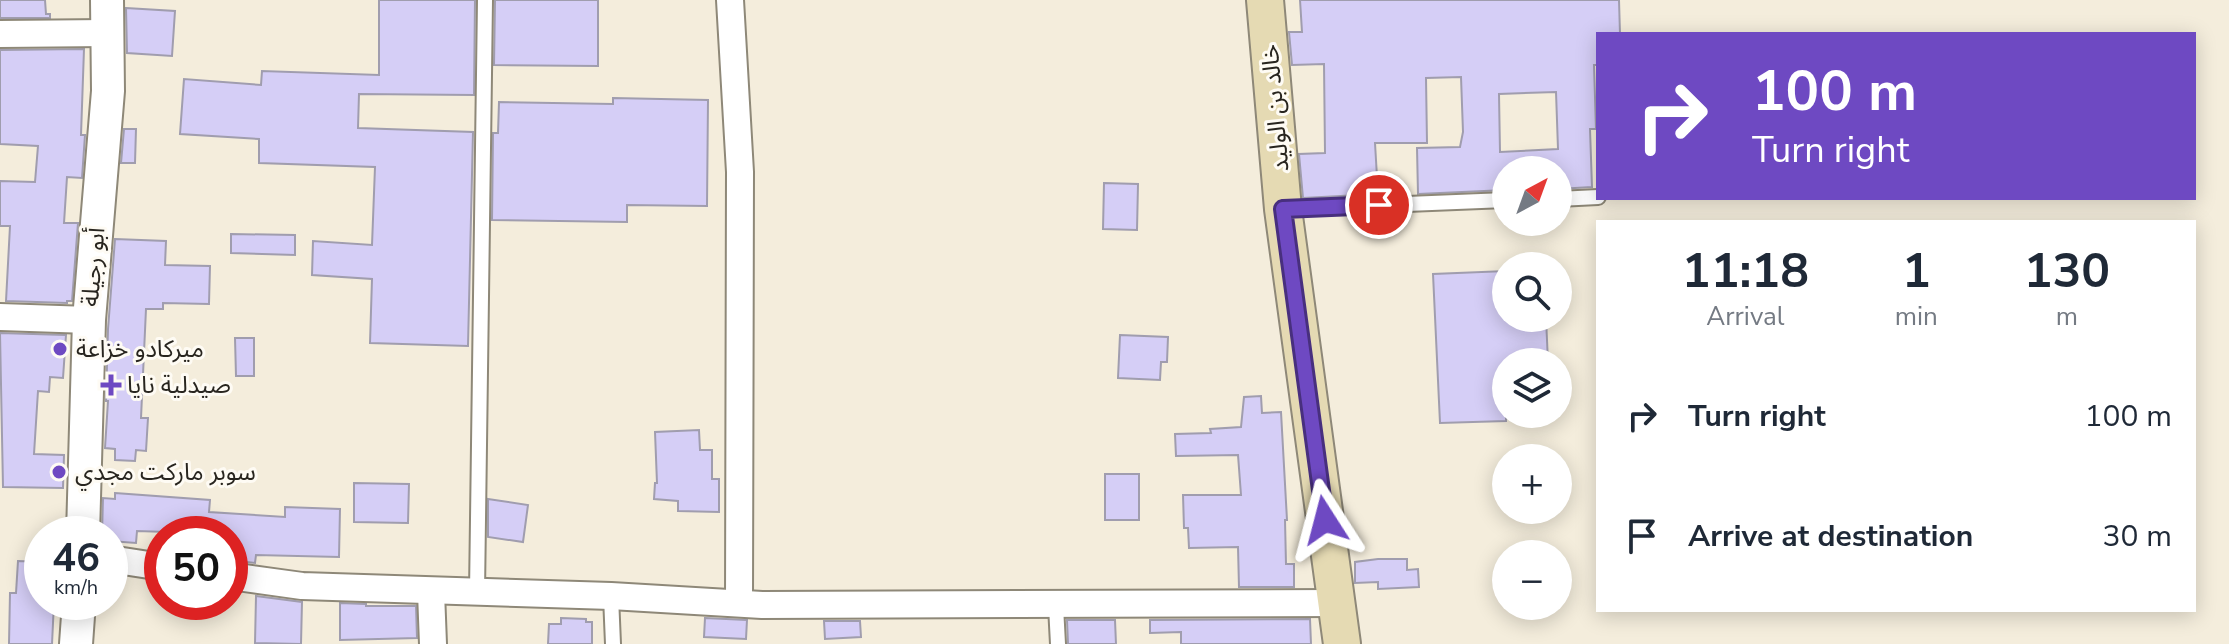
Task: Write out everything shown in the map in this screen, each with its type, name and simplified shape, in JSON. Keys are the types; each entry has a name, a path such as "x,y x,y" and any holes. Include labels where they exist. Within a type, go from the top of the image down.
{"main road":[{"name":"خالد بن الوليد","path":"1265,0 1283,209 1342,644"}],"street":[{"name":"أبو رجيلة","path":"84,516 89,320 108,91 107,0"},
{"path":"730,0 740,172 739,603"},
{"path":"0,34 107,33"},
{"path":"0,317 89,320"},
{"path":"248,578 302,586 739,603 1056,606 1338,603"},
{"path":"431,592 433,644"},
{"path":"76,644 78,620"}],"lane":[{"path":"477,593 485,0"},
{"path":"1572,198 1596,197"},
{"path":"1283,209 1492,201"},
{"path":"611,596 613,644"},
{"path":"1056,606 1058,644"}],"building":[{"path":"0,0 45,0 46,14 50,14 50,18 0,18"},
{"path":"379,0 475,0 474,95 359,94 358,128 473,132 468,346 370,343 372,279 312,275 313,241 372,245 375,167 259,163 259,139 180,134 184,79 261,85 262,71 379,75"},
{"path":"495,0 598,0 598,66 494,65"},
{"path":"1300,0 1619,0 1620,32 1596,32 1596,129 1590,129 1592,187 1572,188 1572,156 1492,156 1492,191 1418,194 1417,148 1460,147 1463,132 1461,77 1426,78 1427,143 1375,143 1378,194 1303,198 1299,154 1325,153 1324,64 1292,65 1289,32 1302,32","holes":["1556,92 1558,149 1500,152 1499,94"]},
{"path":"126,8 175,11 172,56 127,53"},
{"path":"84,49 82,178 67,177 64,223 78,223 72,301 6,301 10,226 0,226 0,181 35,182 38,146 0,144 0,50"},
{"path":"613,98 708,100 707,206 627,205 627,222 492,220 493,133 498,133 499,102 613,104"},
{"path":"124,129 136,129 135,163 121,163"},
{"path":"1104,183 1138,184 1137,230 1103,229"},
{"path":"231,234 295,235 295,255 231,253"},
{"path":"115,239 166,241 165,265 210,266 209,304 163,303 163,309 146,309 141,418 148,418 146,451 136,450 135,461 115,460 115,449 105,448 108,329"},
{"path":"1492,272 1492,332 1547,332 1547,348 1492,348 1492,421 1440,423 1433,274"},
{"path":"0,333 66,335 63,378 50,377 49,392 38,391 34,454 64,455 63,488 3,487"},
{"path":"1120,335 1168,337 1167,362 1161,362 1160,380 1118,378"},
{"path":"235,338 254,338 254,376 236,376"},
{"path":"1261,396 1262,413 1281,412 1287,520 1286,564 1294,564 1294,587 1239,587 1238,547 1189,548 1188,528 1184,528 1183,495 1241,495 1238,455 1176,456 1175,434 1211,433 1210,429 1241,427 1244,397"},
{"path":"699,430 700,450 712,450 712,479 719,479 719,512 678,511 678,501 654,499 657,483 655,432"},
{"path":"1105,474 1139,474 1139,520 1105,520"},
{"path":"354,483 409,484 408,523 354,522"},
{"path":"115,493 210,500 209,512 285,517 285,507 340,509 339,557 256,555 255,563 248,562 248,516 144,516 144,531 137,531 136,543 128,542 128,516 102,516 103,498 115,499"},
{"path":"488,499 528,505 523,542 488,537"},
{"path":"1407,559 1407,570 1418,569 1419,587 1378,589 1378,582 1355,583 1355,562"},
{"path":"18,561 24,561 24,620 53,620 52,644 9,644 10,593 16,593"},
{"path":"256,596 302,602 301,644 255,643"},
{"path":"340,603 416,606 417,638 340,640"},
{"path":"561,618 592,622 592,644 548,644 549,624 561,624"},
{"path":"705,618 747,620 746,639 704,637"},
{"path":"1310,619 1311,644 1181,644 1181,632 1150,633 1150,620"},
{"path":"1067,620 1115,620 1116,644 1068,644"},
{"path":"824,621 860,621 861,637 825,639"}],"place":[{"name":"ميركادو خزاعة","path":"60,349"},
{"name":"صيدلية نايا","path":"111,385"},
{"name":"سوبر ماركت مجدي","path":"59,472"}],"route":[{"path":"1325,520 1283,209 1379,205"}]}
